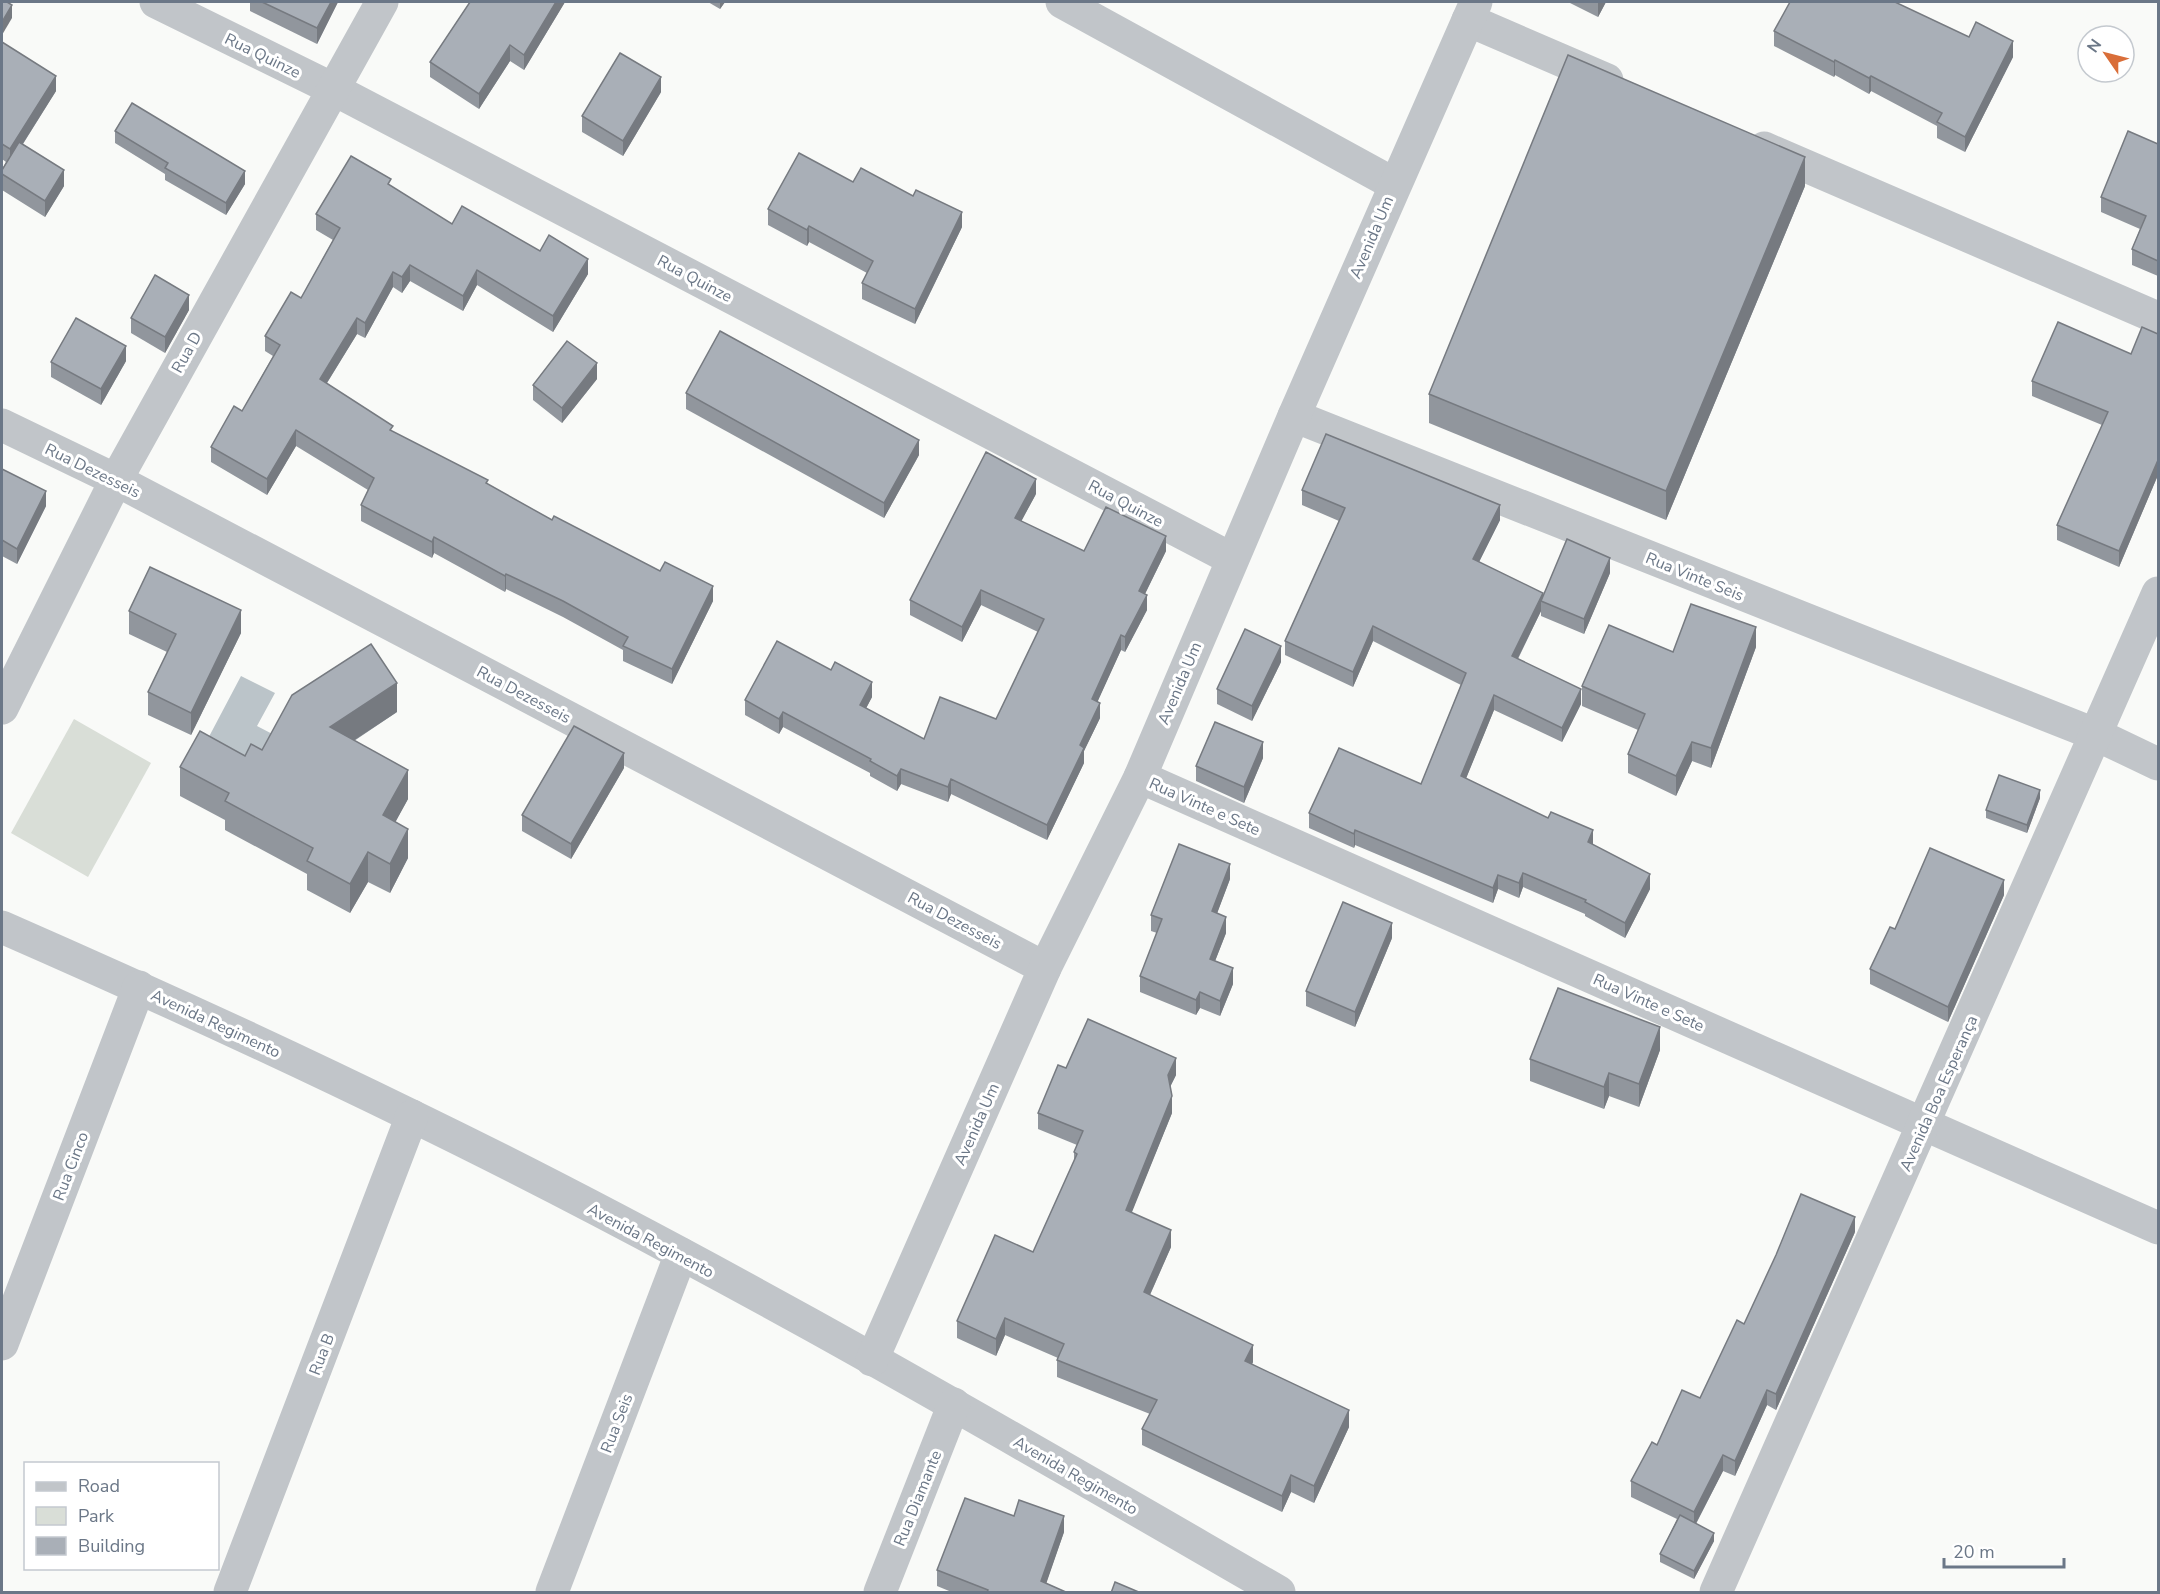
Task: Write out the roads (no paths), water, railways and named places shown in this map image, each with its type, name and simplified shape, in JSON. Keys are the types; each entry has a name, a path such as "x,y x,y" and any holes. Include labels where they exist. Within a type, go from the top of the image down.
{"street":[{"name":"Rua Quinze","path":"156,2 332,88 1232,559"},
{"name":"Rua D","path":"2,708 116,480 332,88 382,2"},
{"path":"1062,2 1394,184"},
{"path":"1472,11 1632,91"},
{"name":"Avenida Um","path":"872,1360 1045,968 1140,777 1293,416 1472,11"},
{"path":"1742,138 2158,318"},
{"name":"Rua Vinte Seis","path":"1293,416 2097,735 2158,764"},
{"name":"Rua Dezesseis","path":"2,425 116,480 1045,968"},
{"name":"Avenida Boa Esperança","path":"1716,1593 2158,593"},
{"name":"Rua Vinte e Sete","path":"1140,777 2158,1228"},
{"name":"Avenida Regimento","path":"2,927 139,987 412,1116 681,1254 954,1404 1279,1593"},
{"name":"Rua Cinco","path":"2,1344 139,987"},
{"name":"Rua B","path":"230,1593 412,1116"},
{"name":"Rua Seis","path":"552,1593 681,1254"},
{"name":"Rua Diamante","path":"880,1593 954,1404"}]}
